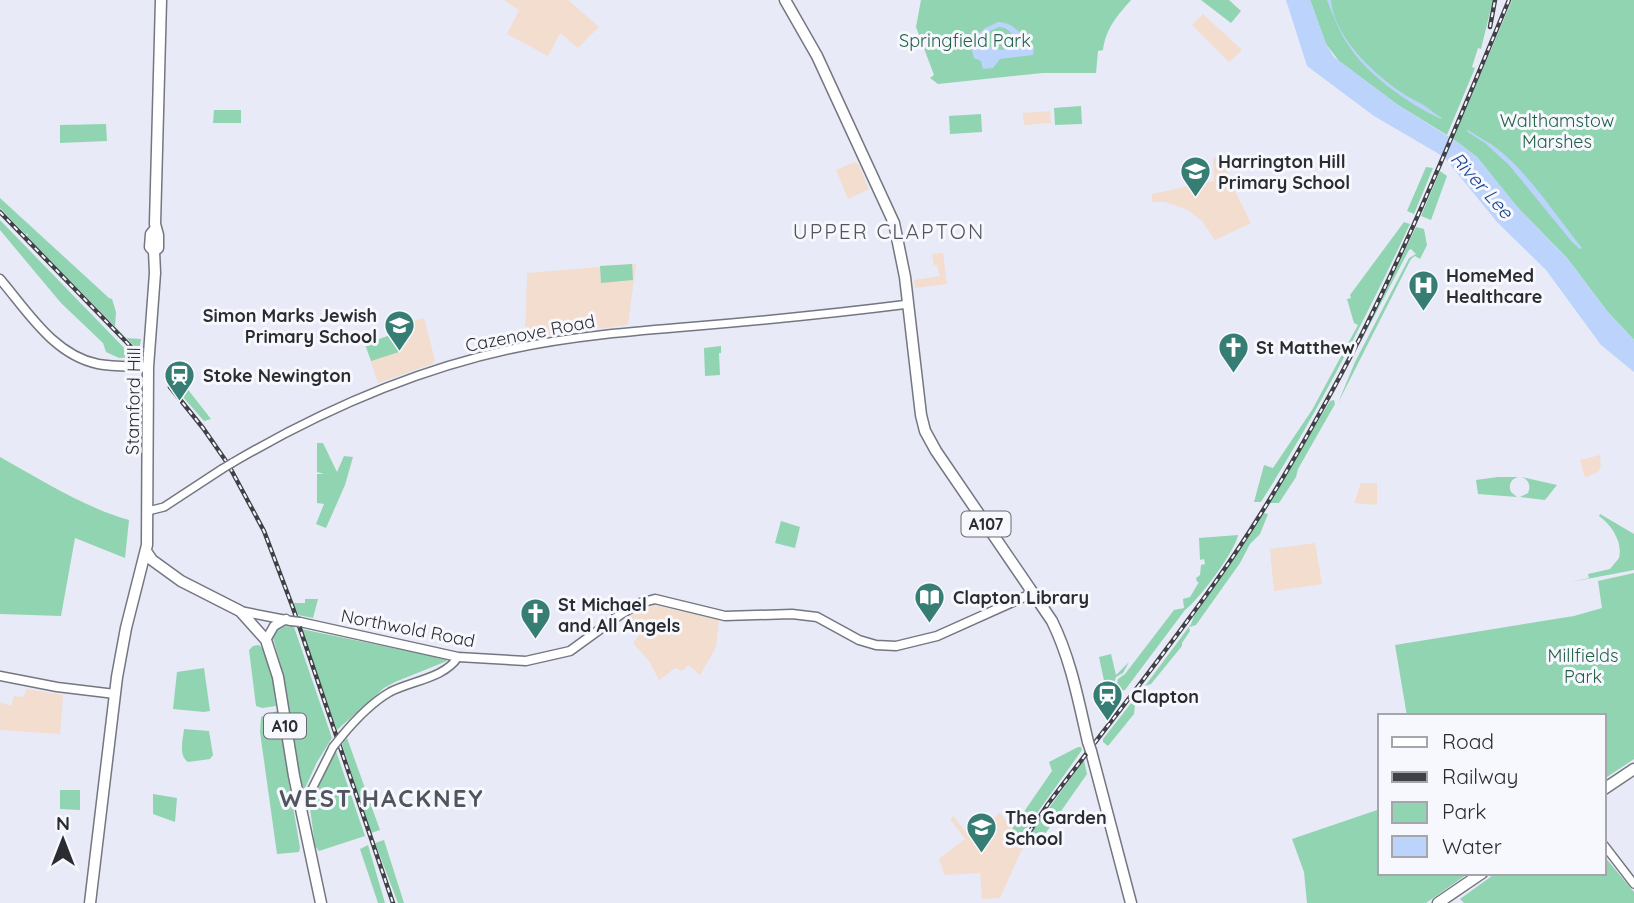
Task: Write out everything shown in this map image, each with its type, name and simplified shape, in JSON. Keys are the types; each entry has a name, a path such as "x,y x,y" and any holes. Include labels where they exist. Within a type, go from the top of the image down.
{"main road":[{"name":"Stamford Hill","path":"90,903 115,694 126,628 142,568 149,555 146,443 155,273 150,234 155,229 161,0"},
{"name":"A107","path":"785,0 834,91 894,223 909,304 925,431 1052,621 1068,656 1131,903"},
{"path":"0,279 56,344 72,354 100,364 148,367"},
{"name":"Northwold Road","path":"149,555 191,588 240,611 458,657 526,661 561,654 580,645 634,607 655,599 725,616 792,614 817,617 859,640 876,645 905,645 954,630 1033,593"},
{"name":"A10","path":"240,611 266,640 278,677 301,810 321,903"},
{"path":"266,640 274,626 293,621"},
{"path":"0,676 115,694"},
{"path":"1606,788 1634,769"},
{"path":"1438,903 1479,875"}],"street":[{"name":"Cazenove Road","path":"148,511 164,507 282,434 358,399 443,367 510,349 626,332 909,304"},
{"path":"301,810 333,747 373,704 389,693 448,669 458,657"},
{"path":"1606,848 1634,884"}],"shaded area":[{"path":"504,0 568,0 599,27 578,48 560,33 548,56 507,34 519,10"},
{"path":"1203,14 1242,50 1229,62 1192,25"},
{"path":"1050,111 1051,123 1024,125 1023,113"},
{"name":"Harrington Hill Primary School","path":"1218,157 1230,176 1228,177 1251,223 1215,240 1202,221 1188,210 1165,202 1152,202 1152,194 1214,181 1213,158"},
{"path":"854,162 858,164 869,189 848,199 836,170"},
{"path":"943,253 947,284 915,288 914,280 940,276 932,254"},
{"path":"636,264 628,325 525,338 527,273"},
{"name":"Simon Marks Jewish Primary School","path":"424,318 435,360 432,364 378,383 365,344 393,334 393,325"},
{"path":"1600,455 1599,471 1585,478 1580,460"},
{"path":"1361,483 1377,483 1377,505 1354,503"},
{"path":"1315,543 1322,584 1274,591 1270,549"},
{"path":"654,605 719,620 716,647 700,675 688,665 682,671 675,668 659,680 649,661 633,643 640,634 630,616"},
{"path":"27,689 63,695 60,734 0,730 0,702 11,706 14,696 23,697"},
{"name":"The Garden School","path":"1000,813 1012,829 1027,842 1027,846 1023,847 1000,898 982,899 980,873 945,875 939,859 965,839 950,819 953,816 969,836"}],"green space":[{"name":"Springfield Park","path":"921,0 1131,0 1109,29 1103,50 1098,51 1096,73 1043,73 938,84 930,78 934,75 916,27"},
{"path":"1201,0 1229,0 1241,11 1231,23"},
{"name":"Walthamstow Marshes","path":"1310,0 1493,0 1481,49 1478,48 1472,67 1475,68 1447,135 1398,105 1339,61 1326,44"},
{"name":"Walthamstow Marshes","path":"1512,0 1634,0 1634,340 1607,311 1567,258 1518,208 1477,157 1453,139"},
{"path":"1081,106 1082,124 1055,125 1054,108"},
{"path":"214,110 241,110 241,123 213,123"},
{"path":"981,114 982,132 950,134 949,116"},
{"path":"106,124 107,141 60,143 60,125"},
{"path":"1426,167 1433,168 1414,214 1407,211"},
{"path":"1440,171 1447,176 1431,220 1421,216"},
{"path":"0,198 112,299 116,312 115,327 27,237 28,233 26,235 0,208"},
{"path":"0,220 133,357 119,358 106,352 103,343 61,303 0,230"},
{"path":"1404,222 1410,224 1339,367 1261,502 1254,502 1264,465 1273,468 1312,410 1358,325 1354,323 1347,299 1351,298 1350,295"},
{"path":"1416,227 1424,229 1427,245 1420,259 1415,256 1411,259 1338,403 1355,362 1409,258 1416,254 1409,250 1359,345"},
{"path":"632,264 633,280 601,283 600,266"},
{"path":"393,334 399,352 371,361 365,344"},
{"path":"126,338 141,339 139,351"},
{"path":"721,346 720,375 705,376 704,348"},
{"path":"175,373 211,419 204,421 183,397 185,394 171,376"},
{"path":"1334,400 1335,404 1296,477 1279,503 1269,503 1330,401"},
{"path":"317,443 323,443 337,472 344,456 353,457 345,485 326,528 316,524 324,504 317,503 317,474 324,474 317,472"},
{"path":"0,457 79,500 129,520 125,558 75,538 61,616 0,614"},
{"path":"1518,477 1510,485 1511,492 1517,497 1478,494 1476,480"},
{"path":"1522,477 1557,485 1545,500 1520,497 1528,493 1529,488 1528,482"},
{"path":"1263,513 1268,514 1260,534 1250,544 1240,563 1196,625 1189,627 1190,631 1182,646 1151,684 1145,686 1191,624"},
{"path":"1600,514 1634,534 1634,570 1571,582 1589,578 1588,574 1610,569 1619,558 1618,540"},
{"path":"781,521 800,527 795,548 775,543"},
{"path":"1238,535 1230,553 1206,587 1185,610 1125,690 1115,692 1118,679 1125,674 1174,610 1184,608 1183,599 1190,597 1199,582 1196,578 1200,575 1201,565 1205,564 1204,559 1200,560 1199,538"},
{"name":"Millfields Park","path":"1634,573 1634,759 1606,778 1606,714 1407,714 1395,645 1574,616 1602,608 1598,581"},
{"path":"305,599 318,599 313,618 298,615 293,603 305,603"},
{"path":"285,626 294,627 332,738 317,762 301,797 282,670 273,638 276,631"},
{"path":"301,629 447,661 384,688 337,730"},
{"path":"259,645 270,665 276,706 256,706 249,650"},
{"path":"1111,654 1116,675 1129,662 1123,673 1116,677 1111,693 1102,696 1106,690 1099,657"},
{"path":"204,668 210,711 173,709 177,672"},
{"path":"1132,702 1135,705 1134,714 1108,746 1103,739"},
{"path":"277,711 300,848 299,852 277,854 260,732 261,717"},
{"path":"184,729 209,731 213,755 210,759 188,762 185,759 182,747"},
{"path":"347,738 380,830 371,833 342,744"},
{"path":"1078,747 1082,750 1020,837 1012,829 1052,771 1049,762"},
{"path":"336,751 365,836 319,851 315,846 310,808"},
{"path":"1084,760 1087,774 1038,844 1025,845 1025,841"},
{"path":"60,790 80,790 80,810 60,809"},
{"path":"153,794 177,798 175,822 153,814"},
{"path":"1378,810 1378,875 1466,875 1426,903 1307,903 1304,872 1292,839"},
{"path":"384,840 404,903 398,903 375,843"},
{"path":"368,845 385,903 378,903 360,849"},
{"path":"1606,858 1634,892 1634,903 1464,903 1460,899 1493,875 1606,875"}],"water":[{"name":"River Lee","path":"1286,0 1310,0 1326,44 1334,57 1398,105 1477,157 1518,208 1567,258 1607,311 1634,340 1634,372 1601,345 1546,270 1497,222 1444,157 1374,116 1307,66"},
{"path":"1327,0 1331,0 1334,16"},
{"path":"998,22 1010,25 1034,47 1033,55 1000,59 993,68 983,69 981,61 974,58 971,47 973,39 985,28","holes":["1002,28 1014,37 1012,46 1002,50 983,46 990,31"]},
{"path":"1341,31 1377,74 1442,118 1417,106 1369,70 1347,43"},
{"path":"1486,141 1525,175 1582,248 1572,242"}],"waterway":[{"path":"1468,131 1485,142"}],"railway":[{"path":"1490,27 1495,0"},
{"path":"1024,840 1048,804 1214,584 1297,454 1349,359 1398,258 1509,0"},
{"path":"0,212 137,353"},
{"path":"170,387 228,464 264,531 293,608 393,903"}],"place":[{"name":"Harrington Hill Primary School","path":"1195,198"},
{"name":"HomeMed Healthcare","path":"1423,312"},
{"name":"Simon Marks Jewish Primary School","path":"400,352"},
{"name":"St Matthew","path":"1233,374"},
{"name":"Stoke Newington","path":"180,402"},
{"name":"Clapton Library","path":"930,624"},
{"name":"St Michael and All Angels","path":"535,641"},
{"name":"Clapton","path":"1108,723"},
{"name":"The Garden School","path":"982,854"}],"district":[{"name":"UPPER CLAPTON","path":"889,231"},
{"name":"WEST HACKNEY","path":"382,798"}]}
